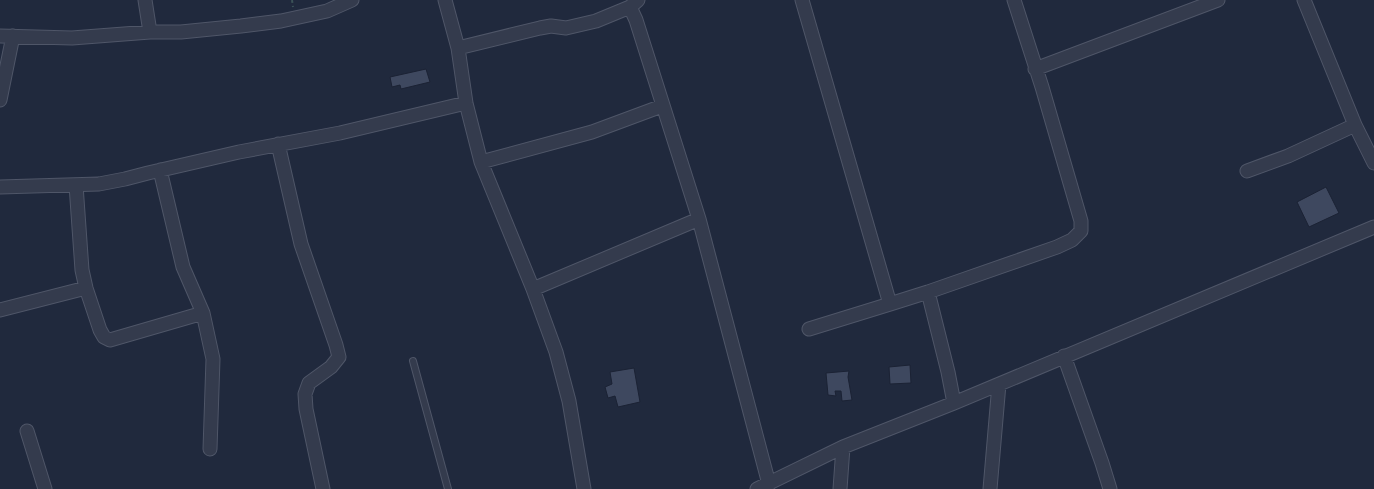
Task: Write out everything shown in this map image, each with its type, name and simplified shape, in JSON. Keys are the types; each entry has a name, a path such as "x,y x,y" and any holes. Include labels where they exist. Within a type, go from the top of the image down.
{"street":[{"path":"144,0 150,32"},
{"path":"0,36 72,38 150,32 181,32 241,26 281,21 327,10 352,0"},
{"path":"445,0 458,48 466,104 481,162 533,289 556,352 569,401 584,489"},
{"path":"802,0 890,304"},
{"path":"809,329 928,292 1057,247 1072,240 1081,231 1081,221 1014,0"},
{"path":"1035,69 1218,0"},
{"path":"1304,0 1355,125 1374,163"},
{"path":"458,48 540,28 551,26 566,28 588,22 634,4 636,20 699,219 763,486 843,447 954,403 1374,227"},
{"path":"0,100 13,36"},
{"path":"0,187 99,184 278,144 340,133 466,104"},
{"path":"481,162 592,132 662,106"},
{"path":"1246,171 1288,156 1355,125"},
{"path":"278,144 301,244 336,345 338,357 331,367 309,383 305,394 306,409 323,489"},
{"path":"160,170 183,267 203,313 213,359 210,449"},
{"path":"76,185 82,270 86,288 100,330 104,337 110,340 203,313"},
{"path":"533,289 699,219"},
{"path":"0,310 86,288"},
{"path":"928,292 948,372 954,403"},
{"path":"1064,356 1110,489"},
{"path":"990,489 999,384"},
{"path":"27,431 45,489"},
{"path":"840,489 843,447"}],"lane":[{"path":"413,361 448,489"}],"building":[{"path":"426,69 430,82 401,89 400,85 392,87 390,77"},
{"path":"1326,187 1339,213 1309,227 1297,202"},
{"path":"910,365 911,383 890,384 889,367"},
{"path":"634,368 640,402 618,407 615,396 608,398 605,387 612,384 610,372"},
{"path":"849,371 848,377 852,400 842,401 841,391 835,391 836,396 828,395 826,373"}]}
